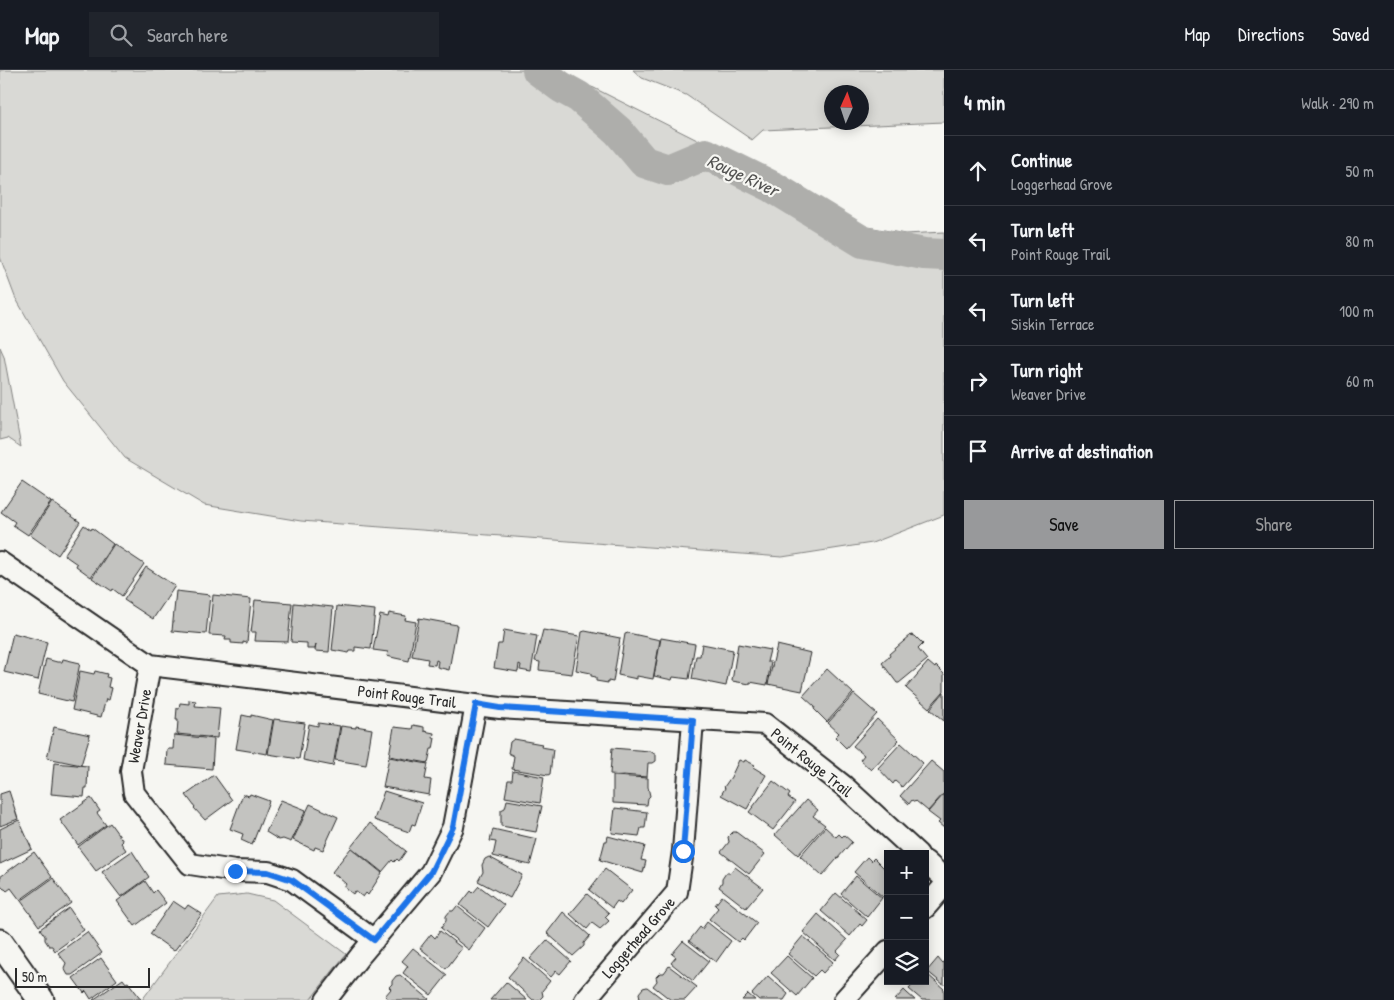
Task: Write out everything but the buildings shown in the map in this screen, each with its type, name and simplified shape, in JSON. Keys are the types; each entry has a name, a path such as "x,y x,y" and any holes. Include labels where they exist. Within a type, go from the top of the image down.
{"street":[{"name":"Point Rouge Trail","path":"0,562 150,665 500,708 765,724 844,786 914,850"},
{"name":"Weaver Drive","path":"150,665 130,771 134,793 190,864 235,871 268,872 292,880 374,940"},
{"path":"326,1000 431,872 453,827 476,704"},
{"name":"Loggerhead Grove","path":"585,1000 677,892 683,851 693,720"},
{"path":"929,865 944,878"},
{"path":"929,903 944,886"},
{"path":"0,942 41,1000"},
{"path":"844,1000 884,955"}],"shaded area":[{"path":"0,70 551,70 594,88 721,152 832,220 905,234 944,232 944,515 872,543 782,557 301,521 204,505 125,458 63,381 15,297 0,257"},
{"path":"633,70 944,70 944,122 869,125 869,85 824,85 824,127 763,130 752,140 686,95 642,78"},
{"path":"0,347 4,356 21,447 8,438 0,440"},
{"path":"247,894 273,900 346,954 310,1000 142,1000 218,897"}],"waterway":[{"name":"Rouge River","path":"538,70 561,87 579,97 618,131 644,162 668,170 706,154 773,187 863,242 924,254 944,255"}],"route":[{"path":"235,871 268,872 292,880 374,940 431,872 453,827 476,704 500,708 693,720 683,851"}]}
